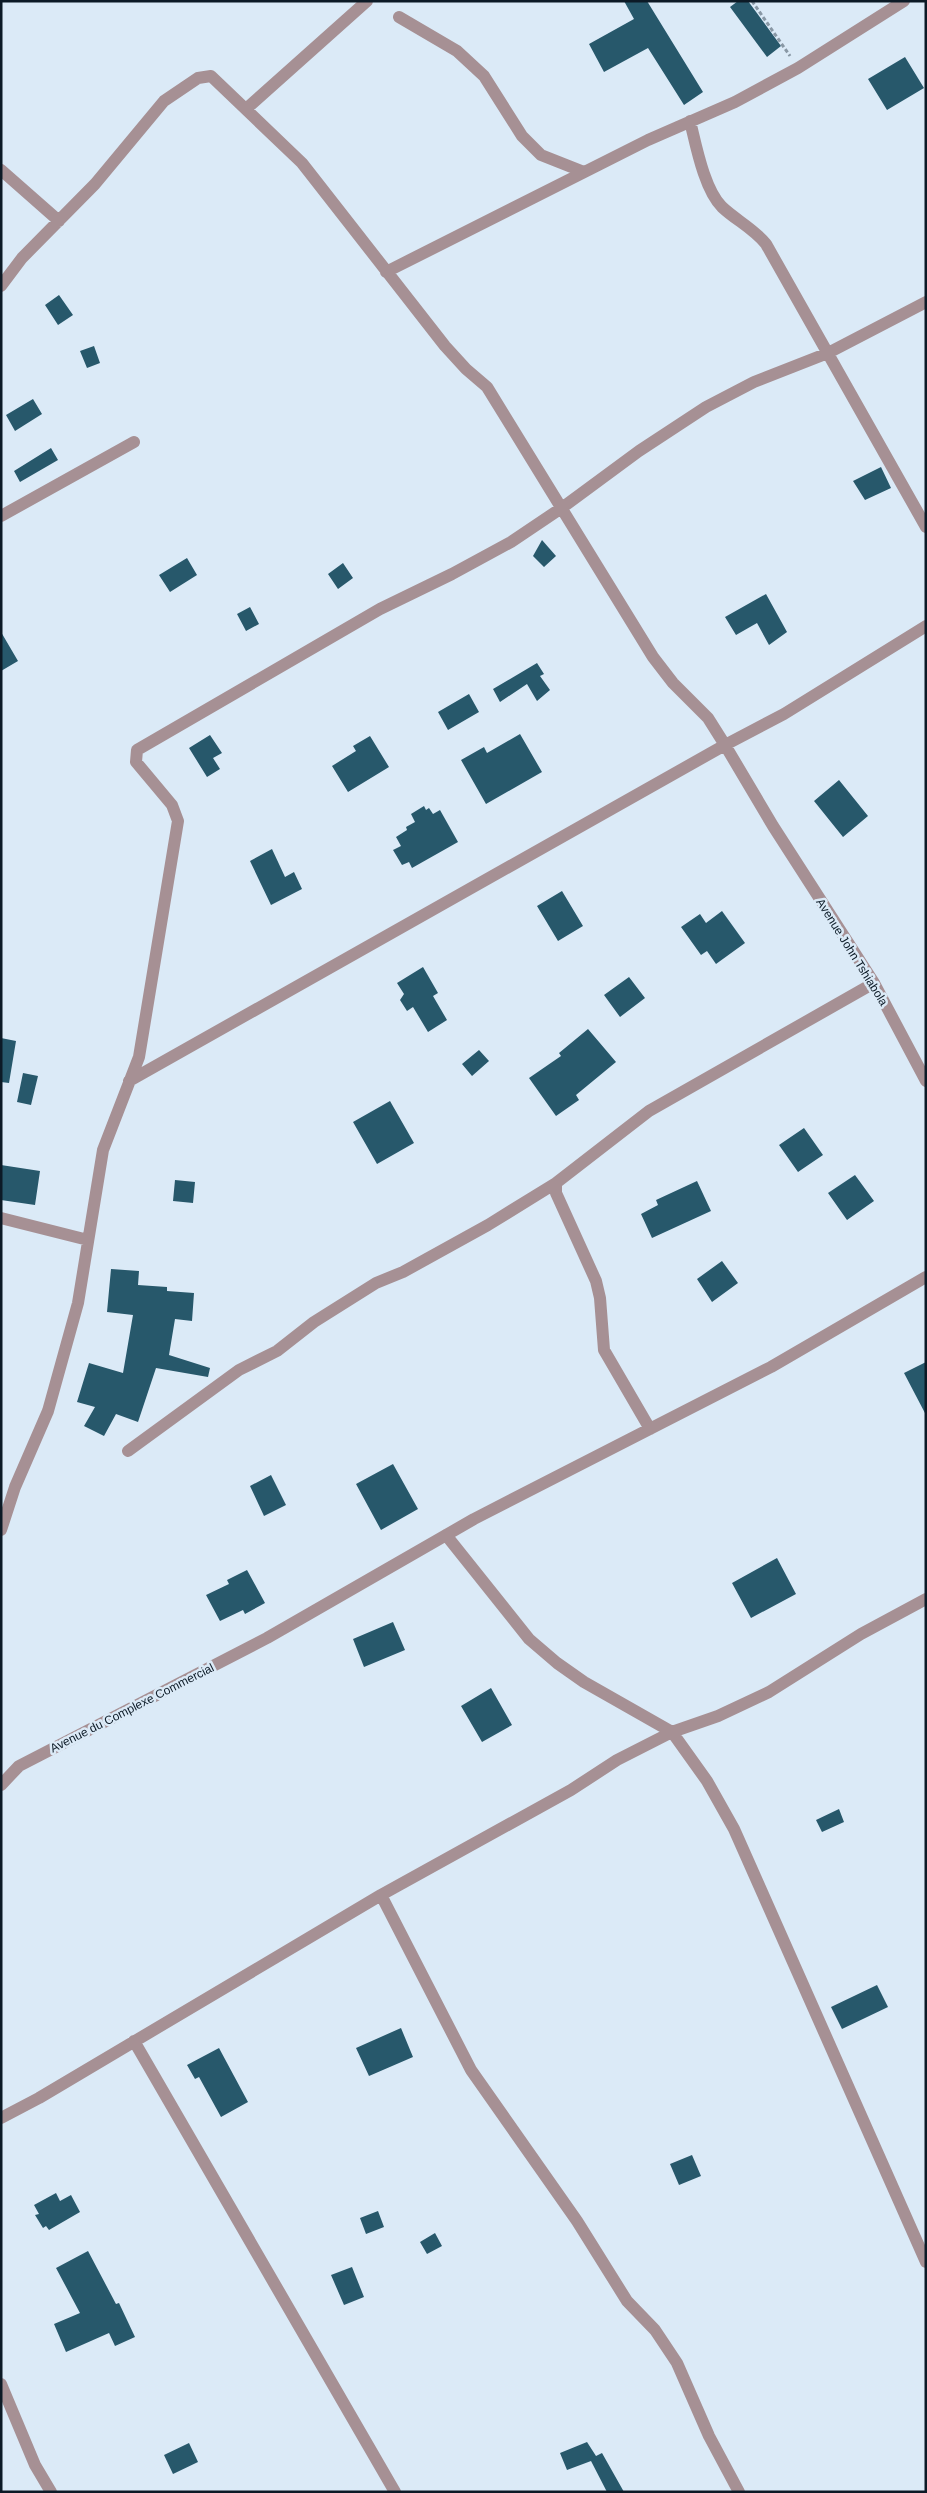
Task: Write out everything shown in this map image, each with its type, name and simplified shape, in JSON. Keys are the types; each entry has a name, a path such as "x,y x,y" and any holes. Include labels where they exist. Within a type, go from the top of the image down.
{"street":[{"path":"246,109 367,1"},
{"path":"386,272 584,172 690,121 736,102 798,68 904,1"},
{"path":"399,17 457,51 484,76 522,136 540,155 584,172"},
{"name":"Avenue John Tshiabola","path":"60,221 95,184 164,101 198,78 211,76 302,163 445,346 466,369 487,387 525,452 563,507 596,566 653,657 673,683 708,718 773,826 874,983 926,1081"},
{"path":"690,121 711,192 721,206 755,231 766,244 926,527"},
{"path":"1,170 60,221 22,258 1,286"},
{"path":"1,1530 14,1487 48,1411 78,1303 103,1150 139,1057 178,820 172,805 136,762 136,750 380,609 452,574 511,542 563,507 639,451 706,407 754,382 828,353 926,302"},
{"path":"1,516 134,442"},
{"path":"129,1081 725,745 784,714 926,626"},
{"path":"128,1451 239,1370 277,1351 314,1322 368,1288 403,1272 488,1225 556,1183 649,1111 874,983"},
{"path":"556,1183 556,1193 596,1281 600,1298 604,1350 650,1429"},
{"path":"1,1218 88,1240"},
{"name":"Avenue du Complexe Commercial","path":"1,1785 19,1766 267,1638 446,1535 771,1367 926,1278"},
{"path":"446,1535 529,1639 557,1663 584,1682 672,1732 707,1781 734,1829 926,2262"},
{"path":"1,2118 381,1895 522,1818 617,1760 672,1732 718,1716 769,1692 861,1634 926,1598"},
{"path":"381,1895 471,2070 577,2221 627,2301 655,2330 678,2363 709,2436 739,2492"},
{"path":"134,2041 395,2492"},
{"path":"1,2384 34,2465 51,2492"}],"path":[{"path":"752,1 798,68"}],"building":[{"path":"624,1 647,1 703,92 684,105 648,48 604,72 589,44 634,19"},
{"path":"738,1 748,1 781,46 767,57 730,7"},
{"path":"905,57 924,88 887,110 868,79"},
{"path":"59,295 73,315 58,325 45,305"},
{"path":"94,346 100,363 87,368 80,351"},
{"path":"33,399 42,414 15,431 6,415"},
{"path":"51,448 58,460 20,482 14,471"},
{"path":"881,467 891,488 865,500 853,481"},
{"path":"542,540 556,556 544,567 533,556"},
{"path":"187,558 197,575 170,592 159,575"},
{"path":"343,563 353,578 338,589 328,574"},
{"path":"766,594 787,632 769,645 757,623 736,635 725,617"},
{"path":"250,607 259,624 246,631 237,614"},
{"path":"1,632 18,661 1,671"},
{"path":"537,663 544,674 540,676 550,690 537,701 527,684 500,702 493,689"},
{"path":"469,694 479,712 448,730 438,712"},
{"path":"520,734 542,772 486,804 461,760 484,747 487,753"},
{"path":"210,735 222,753 213,758 220,769 207,777 189,748"},
{"path":"370,736 389,767 348,792 332,766 356,751 353,746"},
{"path":"839,780 868,816 843,837 814,801"},
{"path":"424,806 426,810 429,808 433,814 440,810 458,842 412,868 409,862 402,865 393,850 401,846 396,837 407,830 406,827 415,822 411,814"},
{"path":"272,849 285,877 294,872 302,889 271,905 250,861"},
{"path":"562,891 583,926 558,941 537,906"},
{"path":"722,911 745,943 716,964 707,951 701,955 681,927 700,914 706,923"},
{"path":"423,967 438,993 433,996 447,1020 428,1032 413,1007 407,1011 400,1000 404,994 397,983"},
{"path":"629,977 645,998 620,1017 604,995"},
{"path":"588,1029 616,1062 576,1095 579,1100 556,1116 529,1078 561,1056 559,1053"},
{"path":"1,1038 16,1041 9,1083 1,1082"},
{"path":"479,1050 489,1061 472,1076 462,1064"},
{"path":"23,1073 38,1076 31,1105 17,1102"},
{"path":"390,1101 414,1143 377,1164 353,1122"},
{"path":"804,1128 823,1155 798,1172 779,1145"},
{"path":"1,1165 40,1171 35,1205 1,1200"},
{"path":"855,1175 874,1201 847,1220 828,1193"},
{"path":"175,1180 195,1182 193,1203 173,1201"},
{"path":"697,1181 711,1211 652,1238 641,1214 658,1205 656,1200"},
{"path":"722,1261 738,1283 712,1302 697,1279"},
{"path":"111,1269 139,1271 138,1285 167,1287 167,1291 194,1293 192,1321 175,1319 169,1355 210,1368 208,1377 156,1368 138,1422 116,1414 104,1436 84,1426 95,1407 77,1402 89,1363 123,1373 133,1315 107,1312"},
{"path":"926,1362 926,1415 904,1373"},
{"path":"393,1464 418,1509 381,1530 356,1484"},
{"path":"271,1475 286,1505 264,1516 250,1486"},
{"path":"777,1558 796,1594 751,1618 732,1583"},
{"path":"247,1570 265,1603 245,1614 243,1610 220,1621 206,1595 229,1584 227,1580"},
{"path":"393,1622 405,1650 364,1667 353,1639"},
{"path":"491,1688 512,1725 482,1742 461,1706"},
{"path":"839,1809 844,1822 822,1832 816,1820"},
{"path":"877,1985 888,2007 842,2029 831,2007"},
{"path":"401,2028 413,2057 369,2076 356,2048"},
{"path":"219,2048 248,2102 221,2117 199,2077 195,2079 187,2065"},
{"path":"692,2155 701,2176 679,2185 670,2164"},
{"path":"56,2193 60,2201 71,2195 80,2212 49,2230 46,2226 43,2228 35,2215 39,2214 34,2205"},
{"path":"378,2211 384,2227 366,2234 360,2218"},
{"path":"435,2233 442,2246 427,2254 420,2242"},
{"path":"88,2251 116,2304 119,2303 135,2337 115,2346 109,2333 66,2352 54,2324 80,2313 56,2268"},
{"path":"352,2267 364,2297 344,2305 331,2275"},
{"path":"587,2442 596,2456 602,2453 624,2492 607,2492 591,2461 567,2470 560,2453"},
{"path":"189,2443 198,2462 173,2474 164,2455"}]}
